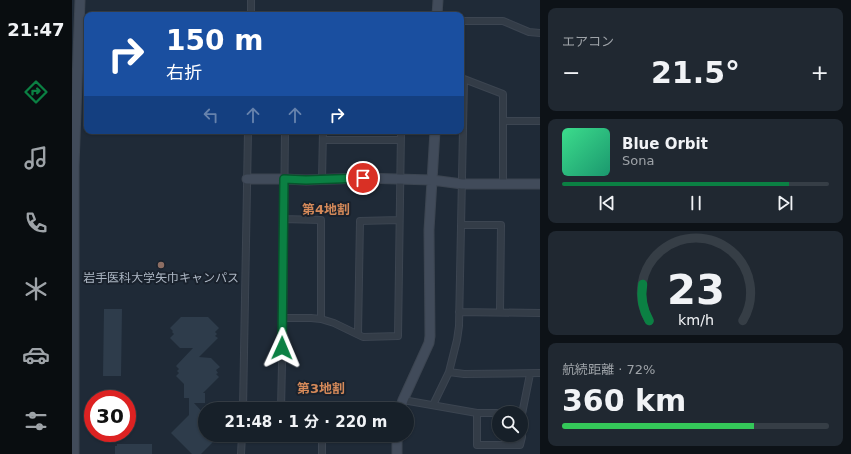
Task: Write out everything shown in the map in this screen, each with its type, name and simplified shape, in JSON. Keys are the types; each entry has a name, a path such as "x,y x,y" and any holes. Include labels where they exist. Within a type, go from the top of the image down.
{"street":[{"path":"74,454 74,166 80,0"},
{"path":"251,0 251,12"},
{"path":"437,12 438,0"},
{"path":"464,21 503,21 529,32 540,33"},
{"path":"464,79 503,94 503,184"},
{"path":"503,121 540,121"},
{"path":"243,402 248,134"},
{"path":"281,402 284,134"},
{"path":"322,180 323,134"},
{"path":"283,318 321,319 334,323 363,337 398,336 401,134"},
{"path":"434,134 429,230 430,336 429,343 403,400 477,413 492,413"},
{"path":"433,405 449,372 459,326 463,134"},
{"path":"323,140 400,140"},
{"path":"247,179 322,180 363,178 432,180 462,184 540,184"},
{"path":"283,219 321,220 321,319"},
{"path":"358,334 360,220 399,220"},
{"path":"461,225 501,224 500,312"},
{"path":"459,312 540,313"},
{"path":"449,372 464,374 540,373"},
{"path":"523,406 530,374"},
{"path":"477,413 477,445 520,445 521,442"},
{"path":"241,454 242,442"},
{"path":"322,442 322,454"},
{"path":"397,442 397,454"}],"building":[{"path":"104,309 122,309 121,376 103,376"},
{"path":"181,317 208,317 219,328 215,332 217,334 215,336 218,338 199,357 211,358 220,367 216,370 218,373 216,374 219,377 203,393 205,393 205,402 194,403 198,407 198,442 213,442 201,454 192,454 171,433 189,415 189,398 184,398 184,384 176,376 179,373 177,371 179,369 176,366 193,348 180,348 170,338 174,334 170,328"},
{"path":"117,444 152,444 152,454 115,454 115,446 117,446"}],"place":[{"name":"岩手医科大学矢巾キャンパス","path":"161,265"}],"district":[{"name":"第4地割","path":"326,209"},
{"name":"第3地割","path":"321,388"}],"route":[{"path":"282,348 284,179 306,180 363,178"}]}
